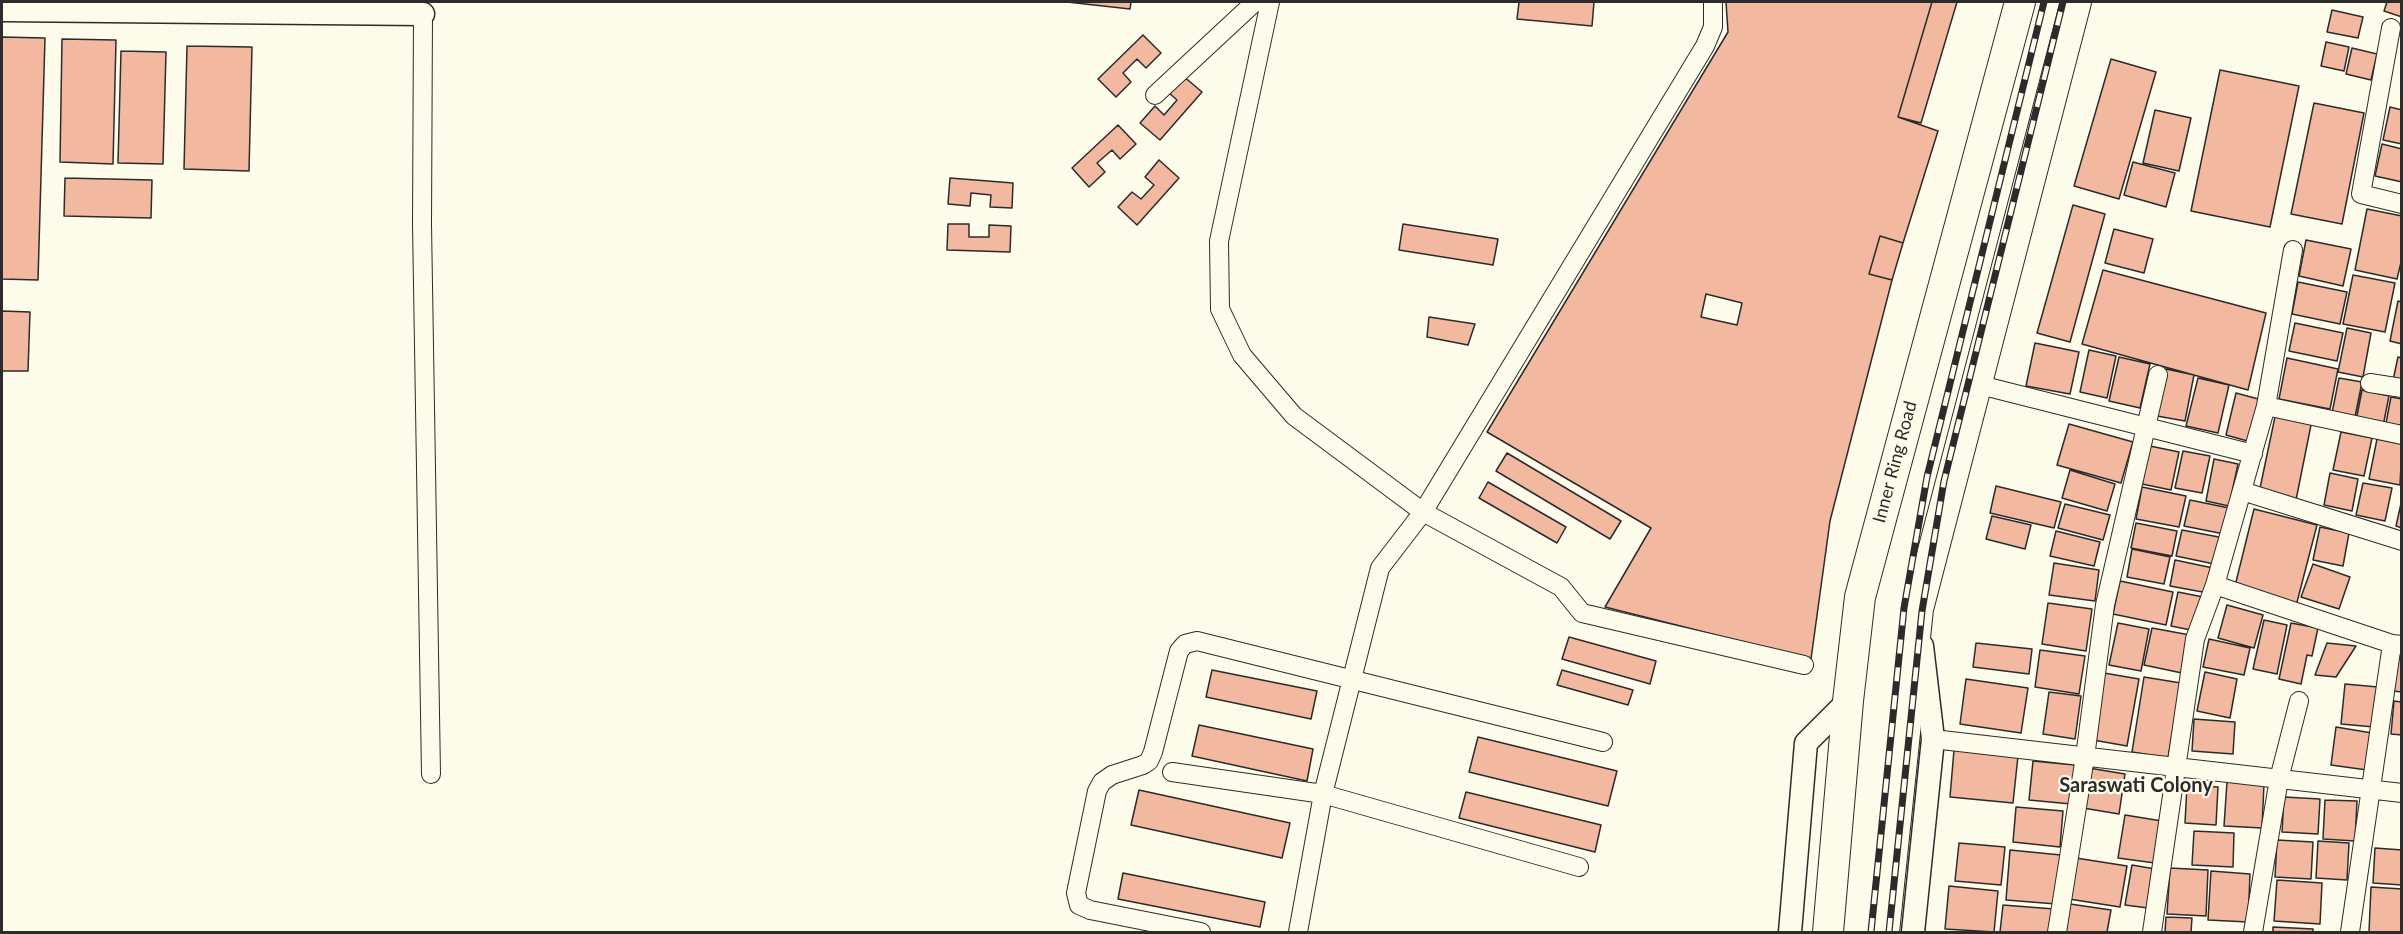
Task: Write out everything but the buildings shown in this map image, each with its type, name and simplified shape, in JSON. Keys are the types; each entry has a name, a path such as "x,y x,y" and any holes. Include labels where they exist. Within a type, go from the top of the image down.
{"highway":[{"name":"Inner Ring Road","path":"1828,933 1848,701 1860,597 2020,2"},
{"path":"1884,933 1918,609 2074,3"}],"street":[{"path":"1155,95 1256,2"},
{"path":"1270,2 1219,241 1220,309 1242,355 1294,416 1423,512 1561,586 1582,613 1804,665"},
{"path":"1298,933 1323,794 1380,568 1423,512 1705,46 1713,27 1713,2"},
{"path":"2,10 422,6 422,224 431,774"},
{"path":"2391,28 2361,194 2402,204"},
{"path":"2152,933 2195,639 2215,585 2266,406 2293,250"},
{"path":"2057,933 2085,757 2105,605 2158,375"},
{"path":"2370,382 2402,388"},
{"path":"1976,384 2253,454"},
{"path":"2266,406 2402,435"},
{"path":"2241,491 2402,541"},
{"path":"2215,585 2397,644 2371,789 2350,933"},
{"path":"1913,933 1933,740 1918,609"},
{"path":"1201,933 1090,910 1079,905 1076,893 1097,791 1102,782 1112,775 1149,761 1179,651 1185,644 1197,641 1603,742"},
{"path":"1790,933 1806,743 1848,701"},
{"path":"2253,933 2279,779 2298,701"},
{"path":"1933,740 2402,793"},
{"path":"1172,772 1323,794 1579,867"}],"railway":[{"path":"1871,932 1904,608 1927,477 2044,2"},
{"path":"1889,932 1922,611 1944,481 2063,2"}],"district":[{"name":"Saraswati Colony","path":"2136,786"}]}
